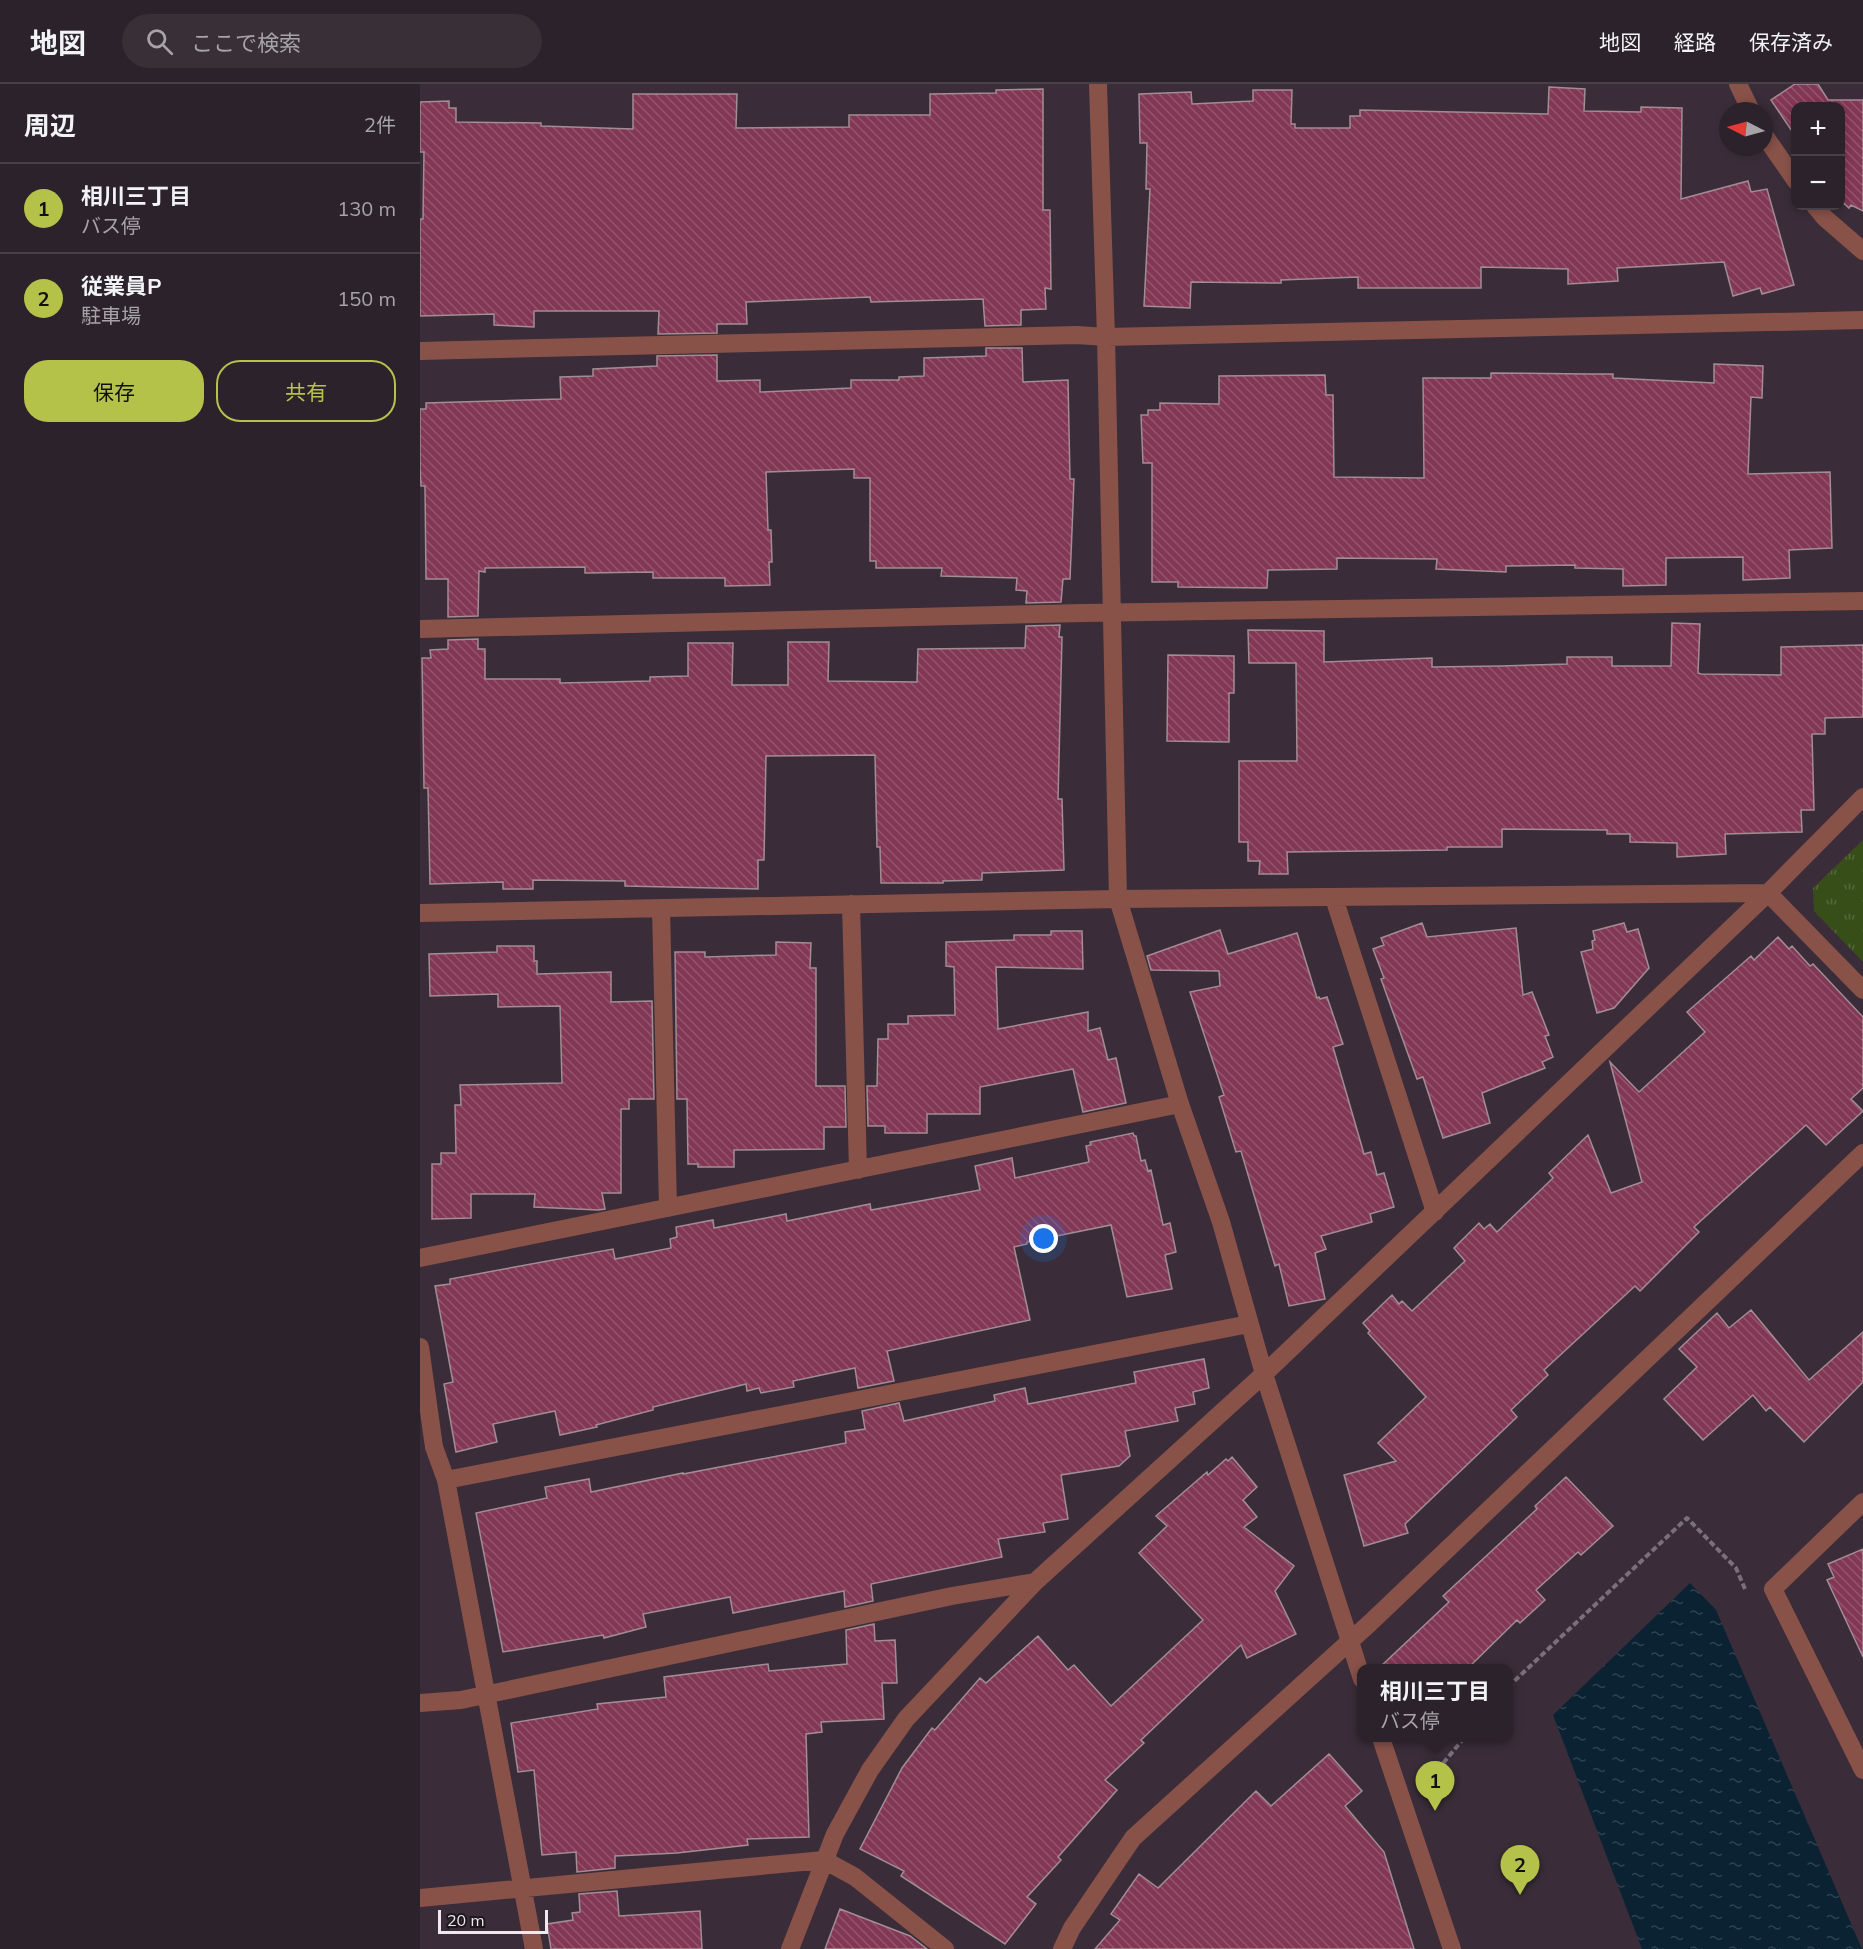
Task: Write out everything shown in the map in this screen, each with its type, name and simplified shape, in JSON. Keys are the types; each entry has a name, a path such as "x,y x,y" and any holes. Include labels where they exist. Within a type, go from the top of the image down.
{"street":[{"path":"1098,84 1118,899 1180,1104 1221,1222 1264,1374 1357,1666"},
{"path":"1738,84 1747,102"},
{"path":"1773,148 1791,174"},
{"path":"1818,210 1863,251"},
{"path":"420,351 1863,320"},
{"path":"420,629 1112,613 1863,601"},
{"path":"790,1949 835,1834 870,1770 906,1719 1035,1582 1264,1374 1435,1212 1768,893 1863,797"},
{"path":"420,913 1118,899 1768,893 1863,990"},
{"path":"1334,898 1435,1212"},
{"path":"851,904 858,1170"},
{"path":"662,908 668,1208"},
{"path":"420,1258 1180,1104"},
{"path":"1062,1949 1072,1928 1133,1838 1348,1643 1863,1153"},
{"path":"446,1480 1249,1324"},
{"path":"420,1347 427,1448 446,1480 534,1949"},
{"path":"1863,1502 1773,1589 1863,1770"},
{"path":"420,1703 461,1700 952,1596 1035,1582"},
{"path":"1384,1742 1452,1949"},
{"path":"420,1898 824,1860 855,1877 945,1949"}],"path":[{"path":"1513,1683 1687,1518 1736,1568 1745,1589"},
{"path":"1425,1785 1460,1742"}],"green space":[{"path":"1863,840 1863,962 1814,911 1813,888"}],"water":[{"path":"1690,1583 1716,1610 1862,1949 1642,1949 1553,1715"}],"building":[{"path":"1795,84 1818,84 1828,100 1863,100 1863,211 1851,205 1849,208 1845,204 1845,102 1791,102 1791,130 1771,100"},
{"path":"1549,87 1585,89 1584,111 1641,112 1641,107 1682,108 1681,199 1748,181 1751,192 1767,189 1794,285 1762,294 1760,288 1733,296 1724,262 1617,268 1618,281 1568,284 1568,269 1481,267 1481,288 1358,288 1358,277 1281,280 1281,283 1191,282 1190,308 1144,306 1150,189 1146,189 1147,143 1140,143 1139,94 1191,92 1192,104 1253,101 1253,90 1292,90 1291,124 1295,124 1295,128 1350,128 1350,116 1360,116 1360,110 1548,114"},
{"path":"1043,89 1043,210 1050,210 1051,289 1045,288 1046,309 1021,310 1021,325 985,326 983,299 871,302 870,297 746,302 747,324 717,324 717,333 658,334 659,311 534,311 534,327 494,325 494,314 420,316 420,219 423,219 424,152 420,152 420,102 449,101 449,108 456,108 456,122 541,123 541,126 633,129 633,94 737,94 736,128 849,127 849,115 930,115 930,94 996,93 996,90"},
{"path":"986,348 1022,348 1023,382 1068,380 1070,479 1074,479 1070,579 1063,579 1061,602 1026,603 1027,591 1016,590 1017,578 941,576 942,568 876,568 876,561 870,561 870,478 854,478 854,469 766,472 768,530 771,530 770,585 725,586 725,578 653,578 653,572 585,573 585,567 485,568 485,572 479,571 478,616 448,617 448,579 426,579 425,486 421,486 420,409 426,409 426,403 561,399 560,377 593,376 593,369 657,366 657,356 717,355 717,381 760,380 760,392 851,388 851,380 899,380 899,377 924,376 924,358 986,356"},
{"path":"1714,364 1763,366 1762,398 1751,397 1748,474 1830,472 1832,548 1789,550 1790,578 1743,580 1743,557 1666,558 1666,585 1623,586 1623,569 1575,568 1575,565 1506,566 1506,572 1436,569 1437,559 1337,558 1337,569 1268,570 1267,588 1178,587 1178,582 1152,582 1152,463 1143,463 1141,415 1148,415 1148,410 1160,410 1160,403 1219,404 1219,376 1325,375 1326,395 1333,395 1334,477 1424,478 1423,378 1491,378 1491,373 1613,374 1613,378 1714,383"},
{"path":"1672,623 1700,624 1698,673 1701,674 1781,675 1781,647 1863,645 1863,717 1825,718 1825,734 1812,734 1814,810 1801,810 1802,832 1725,834 1726,854 1677,857 1677,843 1630,842 1630,834 1607,834 1607,830 1502,829 1502,847 1287,852 1288,874 1259,874 1260,861 1248,861 1248,842 1239,842 1239,761 1297,761 1296,663 1249,663 1248,630 1324,631 1324,662 1432,658 1432,667 1501,666 1567,664 1567,657 1612,657 1612,666 1671,666"},
{"path":"1060,625 1059,637 1062,637 1058,799 1062,799 1064,870 982,873 982,880 943,881 943,883 881,883 880,847 877,847 875,755 766,756 764,860 758,860 758,889 625,886 625,881 533,880 533,889 503,889 503,882 430,884 428,788 424,788 422,658 431,658 430,650 448,649 448,640 478,639 478,649 485,649 485,679 560,679 560,683 650,681 650,677 688,676 688,643 733,643 732,685 788,685 788,642 829,642 828,681 917,682 918,649 1025,648 1026,626"},
{"path":"1168,655 1234,656 1234,693 1229,693 1229,742 1167,741"},
{"path":"1422,923 1427,937 1516,928 1523,995 1532,992 1549,1035 1545,1036 1553,1057 1542,1062 1545,1068 1482,1093 1490,1123 1443,1138 1423,1077 1417,1079 1381,979 1384,978 1373,949 1384,945 1381,938"},
{"path":"1624,923 1627,932 1638,929 1649,968 1614,1008 1597,1013 1581,952 1593,949 1592,941 1595,940 1593,931"},
{"path":"1220,930 1228,954 1297,933 1317,998 1327,997 1343,1044 1333,1047 1364,1154 1371,1152 1377,1175 1384,1173 1394,1207 1370,1214 1372,1222 1321,1236 1326,1249 1315,1253 1325,1299 1289,1306 1279,1264 1275,1266 1241,1151 1236,1152 1219,1097 1224,1095 1190,992 1220,986 1219,971 1151,970 1147,956"},
{"path":"1051,931 1082,931 1083,969 996,967 998,1029 1088,1012 1088,1031 1100,1028 1108,1060 1116,1058 1126,1103 1083,1112 1073,1069 980,1087 980,1114 927,1114 927,1133 885,1133 885,1126 868,1126 867,1086 877,1086 878,1039 888,1039 888,1024 908,1024 908,1016 955,1015 954,967 946,966 946,942 1014,940 1014,935 1051,935"},
{"path":"1778,937 1789,949 1792,946 1810,966 1813,964 1863,1017 1863,1088 1851,1099 1863,1111 1826,1145 1806,1125 1694,1227 1699,1232 1640,1291 1635,1286 1544,1370 1548,1375 1511,1410 1517,1417 1405,1524 1408,1533 1364,1546 1344,1475 1396,1461 1378,1443 1426,1397 1368,1333 1370,1331 1363,1323 1392,1295 1399,1304 1402,1301 1412,1311 1465,1261 1454,1248 1479,1223 1484,1229 1490,1224 1497,1232 1553,1178 1549,1173 1588,1135 1611,1193 1642,1182 1610,1062 1639,1092 1705,1032 1687,1012 1751,956 1754,960"},
{"path":"776,942 811,943 810,968 816,968 816,1086 845,1086 846,1127 824,1127 824,1149 734,1150 734,1167 698,1167 698,1164 688,1164 687,1099 677,1099 675,952 705,952 705,957 776,955"},
{"path":"497,946 534,946 537,974 611,972 611,1002 652,1001 654,1099 629,1099 629,1109 621,1109 621,1193 602,1193 605,1209 534,1207 535,1194 471,1194 471,1218 432,1219 432,1164 441,1164 441,1153 456,1153 455,1105 461,1105 460,1085 562,1083 560,1006 498,1007 498,994 430,996 429,954 497,952"},
{"path":"1133,1133 1136,1136 1141,1161 1145,1160 1148,1171 1151,1170 1163,1225 1170,1223 1176,1252 1165,1255 1172,1289 1127,1297 1111,1225 1027,1242 1027,1244 1014,1247 1030,1320 887,1351 894,1381 858,1388 855,1368 793,1381 794,1387 761,1393 759,1388 747,1391 746,1384 653,1407 653,1410 596,1425 597,1427 560,1435 555,1411 493,1424 497,1442 456,1452 444,1384 453,1382 435,1286 450,1284 450,1279 613,1249 615,1259 671,1248 670,1239 677,1237 676,1227 713,1220 714,1228 786,1214 787,1221 870,1204 871,1210 980,1190 975,1166 1012,1158 1015,1178 1089,1162 1086,1146 1091,1145 1090,1142"},
{"path":"1751,1310 1809,1380 1863,1332 1863,1382 1804,1442 1770,1407 1766,1411 1753,1395 1703,1440 1664,1399 1697,1367 1679,1349 1717,1313 1729,1328"},
{"path":"1204,1359 1209,1388 1193,1392 1195,1404 1175,1408 1178,1421 1125,1431 1130,1456 1119,1466 1061,1475 1068,1519 1043,1523 1045,1532 998,1539 1002,1557 871,1584 873,1601 845,1607 844,1591 733,1613 730,1597 643,1614 646,1627 604,1638 603,1635 503,1652 476,1513 547,1498 545,1487 589,1479 591,1492 846,1443 845,1432 865,1429 862,1411 899,1403 904,1421 995,1401 994,1395 1025,1388 1028,1404 1136,1383 1134,1372"},
{"path":"1232,1457 1257,1487 1243,1500 1257,1517 1244,1527 1294,1566 1275,1591 1296,1634 1247,1658 1241,1645 1141,1740 1144,1743 1105,1780 1117,1790 1058,1857 1061,1860 1027,1897 1036,1904 1005,1944 901,1876 904,1871 860,1849 902,1768 932,1728 935,1730 980,1678 986,1683 1038,1636 1068,1670 1074,1665 1111,1706 1203,1620 1139,1553 1167,1526 1156,1516 1207,1472 1208,1475 1226,1459 1228,1461"},
{"path":"1566,1477 1613,1526 1581,1555 1578,1552 1536,1590 1545,1600 1520,1623 1517,1620 1472,1664 1383,1664 1449,1602 1443,1596 1537,1509 1535,1506"},
{"path":"1863,1549 1863,1657 1827,1580 1834,1577 1828,1564"},
{"path":"874,1624 875,1641 895,1640 897,1683 882,1683 884,1719 821,1722 822,1732 806,1734 809,1837 747,1839 748,1845 677,1853 615,1856 615,1868 577,1872 576,1852 542,1855 534,1770 518,1772 511,1723 598,1709 597,1704 666,1697 664,1677 768,1664 769,1671 847,1664 846,1630"},
{"path":"1329,1754 1362,1791 1345,1806 1384,1852 1414,1949 1095,1949 1120,1920 1111,1914 1139,1874 1158,1888 1256,1791 1271,1806"},
{"path":"617,1891 619,1916 700,1911 702,1949 551,1949 547,1924 573,1920 572,1913 580,1912 579,1894"},
{"path":"840,1909 910,1936 927,1949 825,1949"}],"place":[{"name":"相川三丁目","path":"1435,1811"},
{"name":"従業員P","path":"1520,1895"}]}
